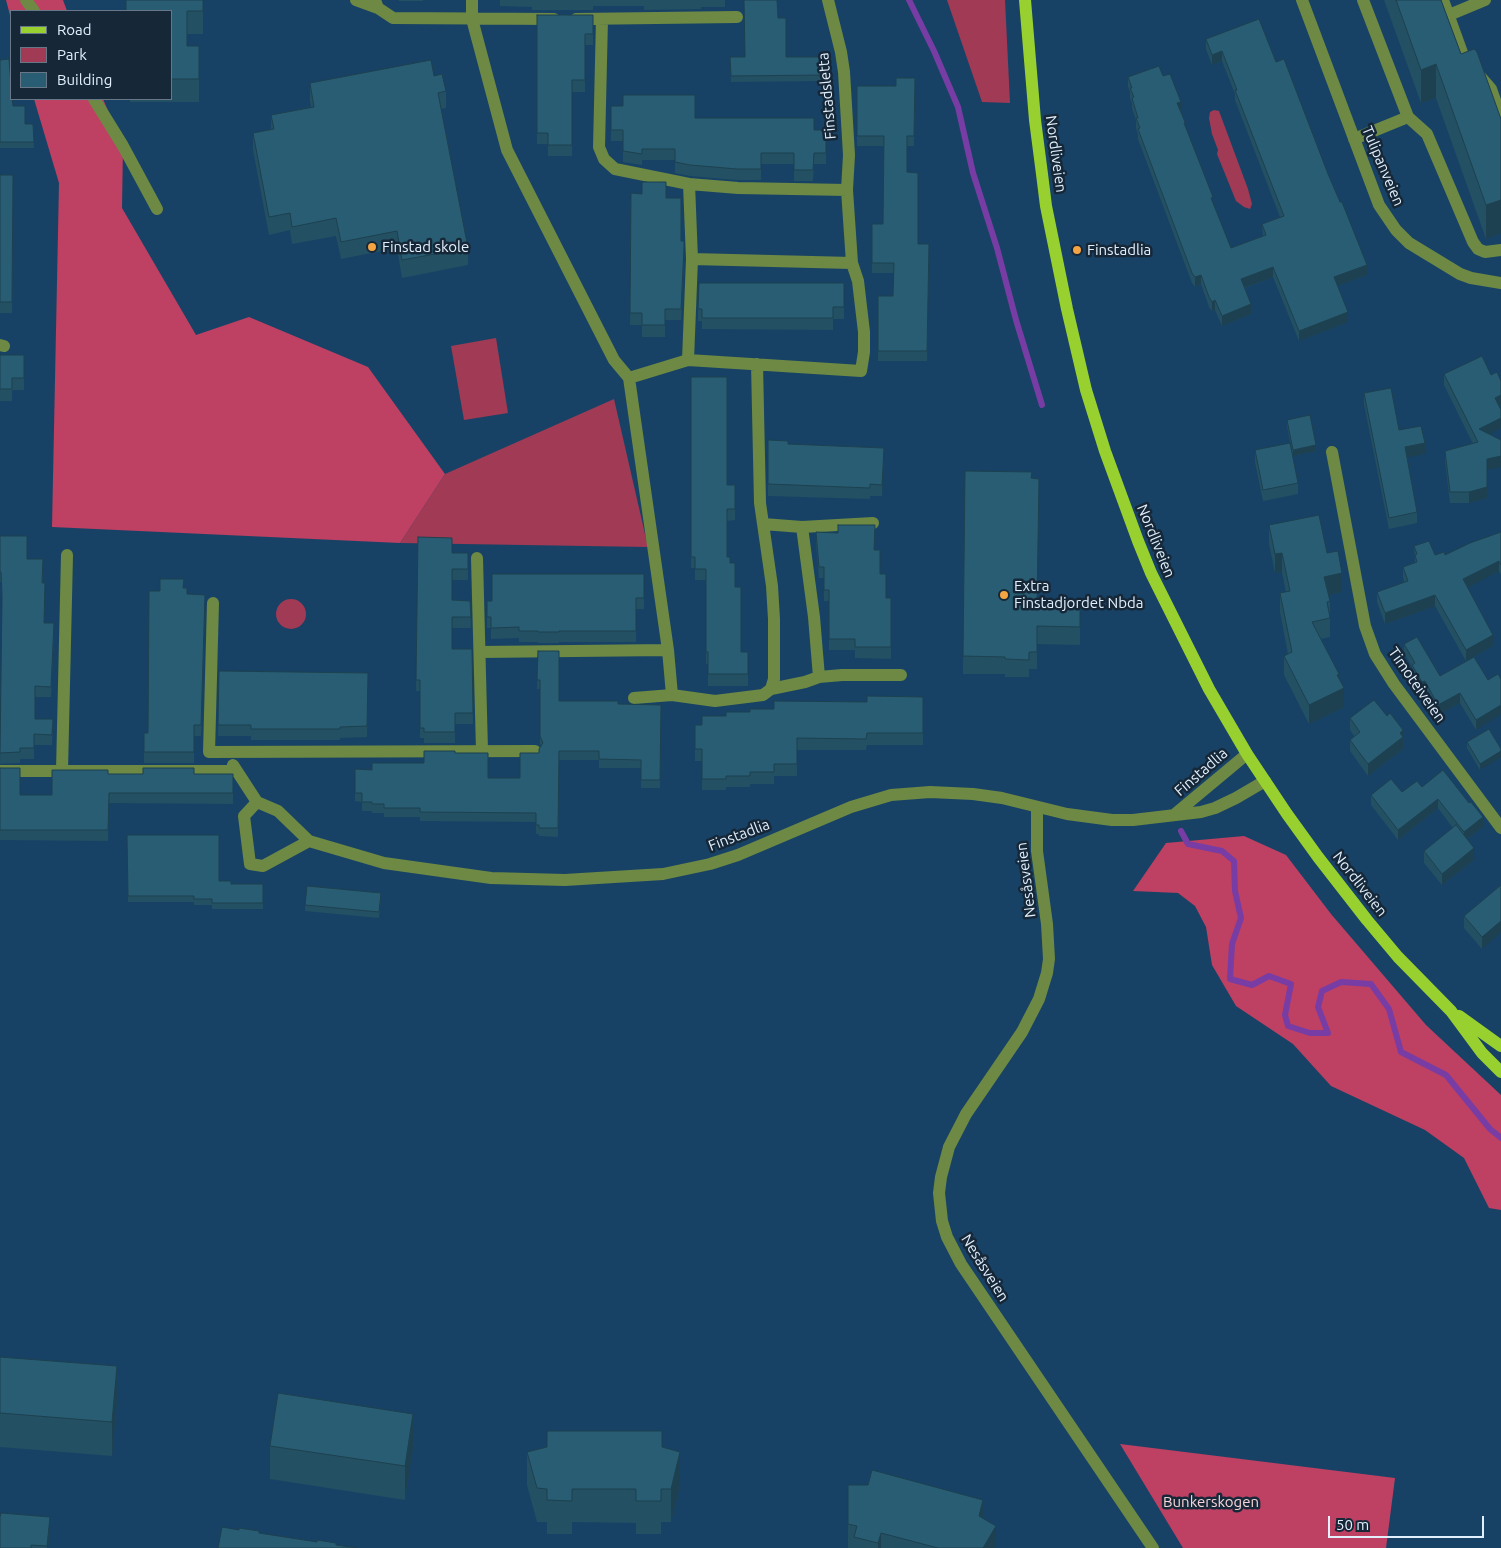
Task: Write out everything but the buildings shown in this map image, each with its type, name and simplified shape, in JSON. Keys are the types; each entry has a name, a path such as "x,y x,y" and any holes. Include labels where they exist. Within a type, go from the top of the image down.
{"main road":[{"name":"Nordliveien","path":"1025,0 1034,120 1046,206 1067,309 1086,390 1116,482 1151,574 1201,674 1247,754 1318,857 1398,957 1451,1011 1482,1053 1501,1072"},
{"name":"Nordliveien","path":"1451,1011 1501,1046"}],"street":[{"path":"356,0 377,4 393,18 602,19 737,17"},
{"path":"472,0 472,19 507,150 614,360 629,378 668,650 672,695"},
{"name":"Finstadsletta","path":"757,364 861,371 864,352 864,332 858,281 852,263 847,190 849,155 844,72 828,0"},
{"name":"Tulipanveien","path":"1302,0 1379,205 1396,230 1409,243 1460,274 1471,278 1501,283"},
{"path":"1363,0 1408,117 1427,134 1473,242 1478,249 1485,252 1501,250"},
{"path":"1443,0 1464,58 1491,89 1501,118"},
{"path":"1449,15 1485,0"},
{"path":"602,19 599,147 604,158 615,169 689,184 730,188 847,190"},
{"path":"95,100 123,146 157,208"},
{"path":"1354,138 1408,117"},
{"path":"688,360 692,259 689,184"},
{"path":"692,259 852,263"},
{"path":"629,378 688,360 757,364 760,503 772,586 774,619 774,679 771,689"},
{"name":"Timoteiveien","path":"1332,452 1365,626 1375,654 1394,684 1501,828"},
{"path":"763,524 802,527 873,523"},
{"path":"802,527 814,617 818,677"},
{"path":"62,770 67,555"},
{"path":"477,558 482,751"},
{"path":"213,603 209,752 535,751"},
{"path":"480,652 668,650"},
{"path":"634,698 672,695 715,701 763,695 771,689 805,682 818,677 901,675"},
{"path":"225,752 257,802 244,816 250,864 264,866 309,841"},
{"name":"Finstadlia","path":"1175,814 1247,754"},
{"path":"0,771 237,771"},
{"name":"Finstadlia","path":"257,802 278,812 309,841 384,863 491,878 565,880 663,874 710,864 738,855 851,807 891,795 954,792 1002,798 1067,814 1112,820 1134,820 1201,812 1215,808 1265,781"},
{"name":"Nesåsveien","path":"1037,807 1037,851 1047,924 1047,973 1031,1016 1022,1032 966,1114 949,1147 940,1185 942,1221 947,1237 961,1264 1153,1548"}],"green space":[{"path":"6,0 63,0 67,10 10,10 10,15"},
{"path":"947,0 1005,0 1010,103 982,102"},
{"path":"34,100 103,100 123,146 122,208 196,335 249,317 368,367 445,474 400,543 52,527 59,183"},
{"path":"1214,110 1219,111 1248,189 1252,204 1250,209 1236,201 1217,154 1218,150 1209,118 1210,112"},
{"path":"496,338 508,413 464,420 451,346"},
{"path":"614,399 648,547 400,543 445,474"},
{"path":"291,599 297,600 305,608 305,620 297,628 291,629 285,628 277,620 276,614 277,608 285,600"},
{"path":"1244,836 1286,855 1331,914 1426,1025 1501,1095 1501,1210 1489,1208 1464,1158 1425,1130 1331,1086 1293,1044 1236,1006 1212,965 1206,927 1195,906 1178,893 1133,891 1166,843"},
{"name":"Bunkerskogen","path":"1120,1444 1395,1478 1386,1548 1183,1548"}],"waterway":[{"path":"909,0 958,107 973,173 997,248 1016,320 1042,405"},
{"path":"1181,831 1188,844 1222,851 1234,861 1235,891 1241,918 1232,944 1230,979 1252,985 1269,976 1291,984 1285,1015 1288,1026 1310,1033 1328,1033 1318,1007 1322,991 1341,982 1371,984 1389,1009 1401,1052 1446,1075 1490,1129 1501,1138"}],"place":[{"name":"Finstad skole","path":"372,247"},
{"name":"Finstadlia","path":"1077,250"},
{"name":"Extra Finstadjordet Nbda","path":"1004,595"}]}
